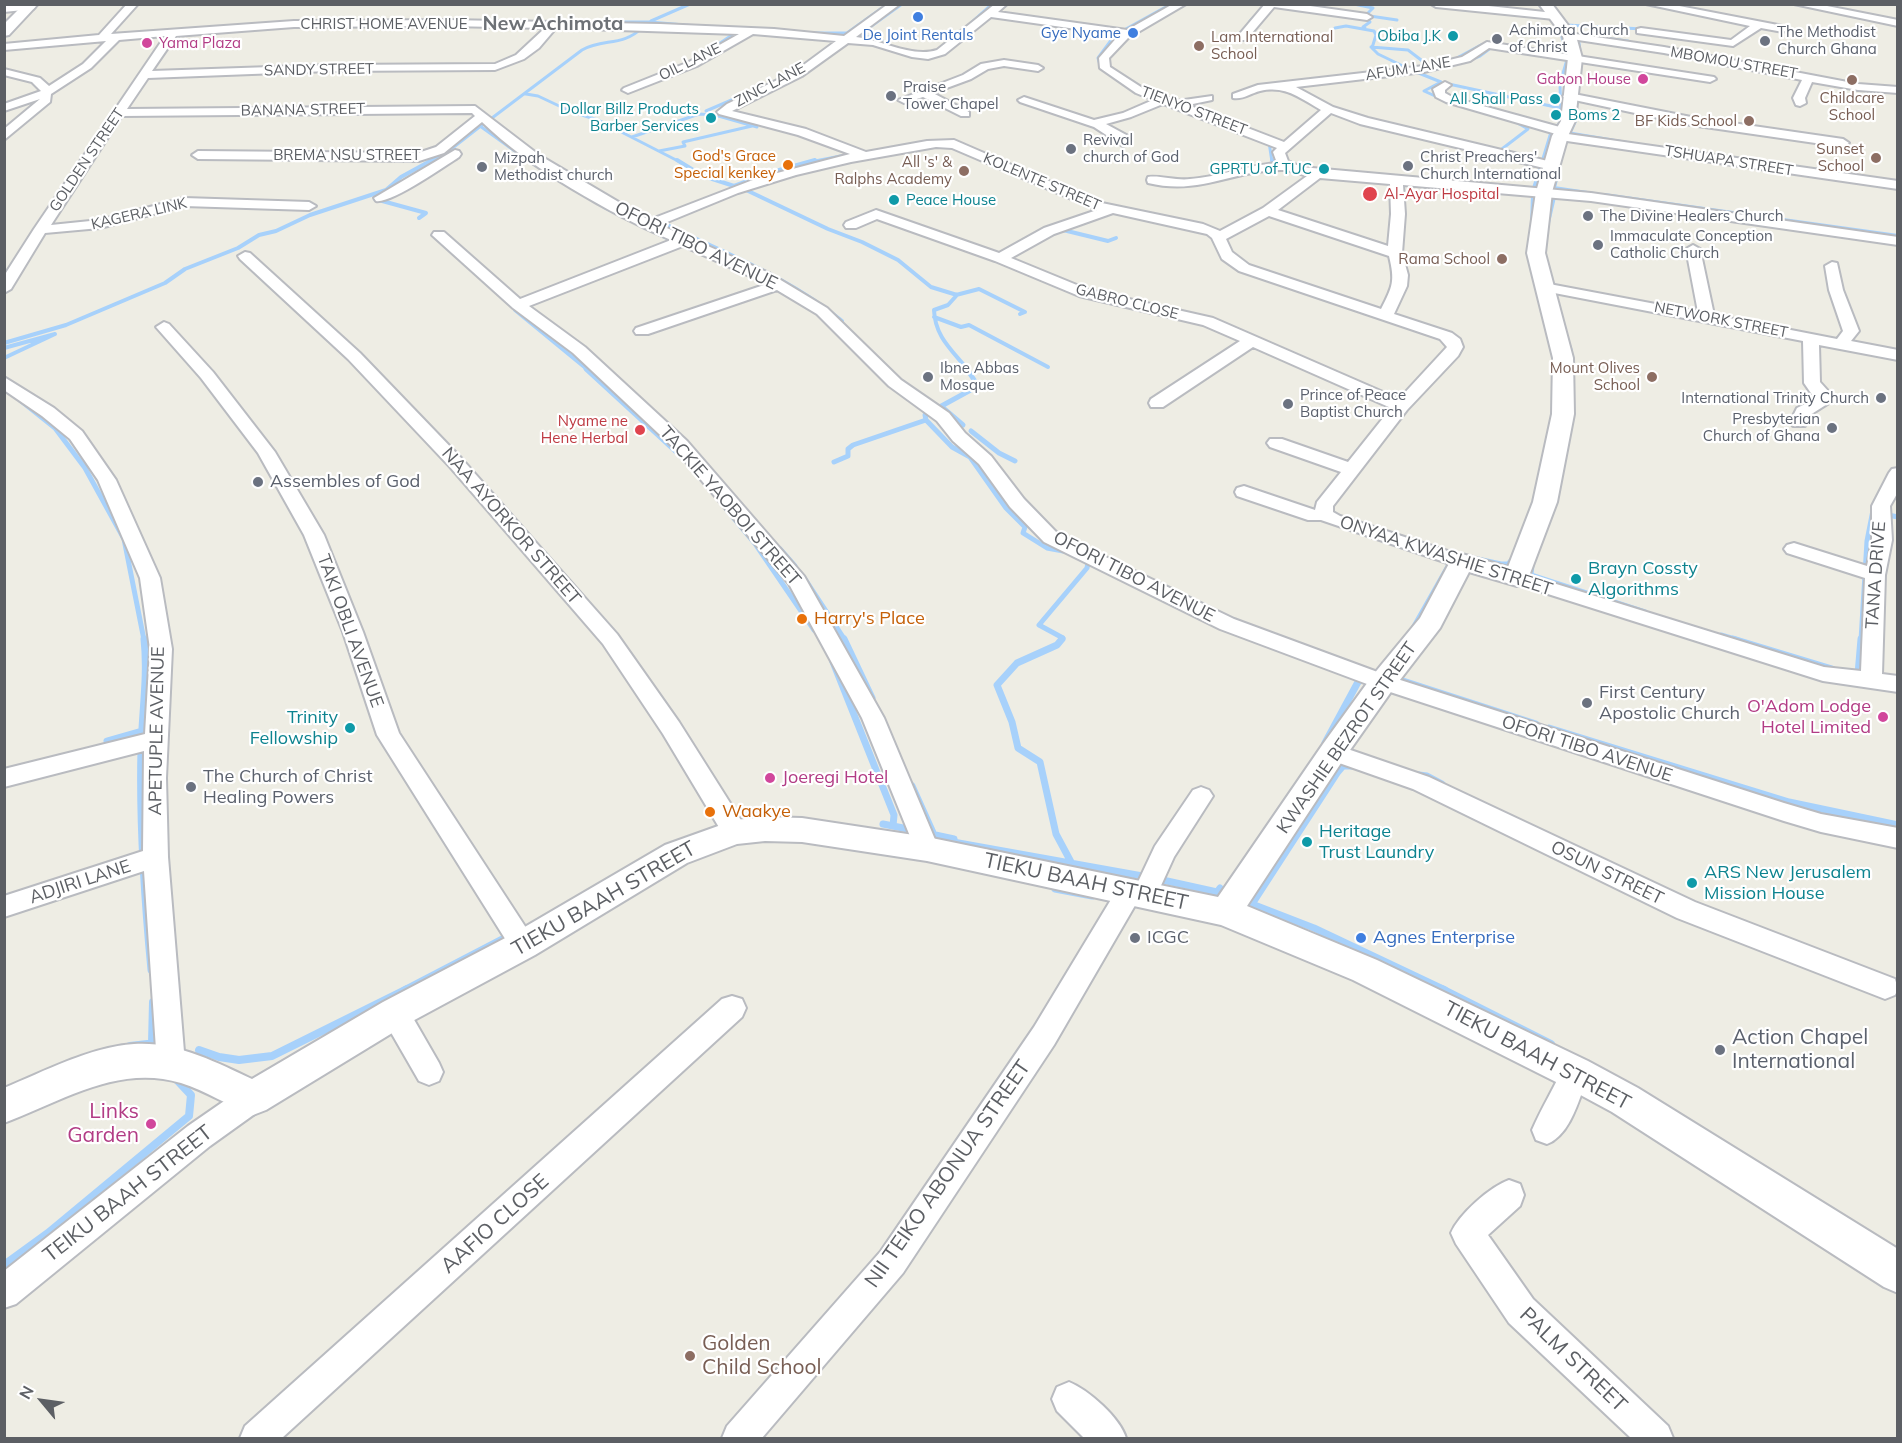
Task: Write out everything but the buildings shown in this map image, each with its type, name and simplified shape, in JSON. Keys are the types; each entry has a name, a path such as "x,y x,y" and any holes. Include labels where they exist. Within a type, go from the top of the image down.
{"street":[{"path":"102,38 133,4"},
{"name":"ZINC LANE","path":"723,112 731,105 798,74 895,4"},
{"path":"990,14 1002,4"},
{"name":"TIENYO STREET","path":"1180,4 1128,33 1108,52 1103,63 1124,83 1174,105 1284,146"},
{"path":"1436,4 1594,28"},
{"path":"1651,4 1783,29"},
{"path":"1707,15 1717,4"},
{"path":"1799,4 1898,22"},
{"path":"1242,38 1271,5 1366,17"},
{"path":"4,9 31,6"},
{"path":"4,32 31,6"},
{"path":"350,22 366,10"},
{"path":"990,14 1128,33"},
{"name":"CHRIST HOME AVENUE","path":"4,47 117,36 350,22 751,31 874,42 916,55 928,56 946,54 990,14"},
{"path":"1516,578 1545,502 1563,414 1563,358 1536,253 1544,192 1561,134 1568,121 1575,58 1558,21"},
{"name":"MBOMOU STREET","path":"1558,21 1642,46 1867,88 1898,90"},
{"name":"SANDY STREET","path":"143,75 330,68 495,67 511,63 545,36 553,25"},
{"path":"1625,30 1733,44 1758,25"},
{"name":"OIL LANE","path":"628,90 693,64 751,31"},
{"name":"GOLDEN STREET","path":"4,289 41,229 172,33"},
{"path":"4,108 46,92 87,66 117,36"},
{"name":"AFUM LANE","path":"1237,96 1258,88 1424,69 1466,59 1487,45 1575,58"},
{"name":"MBOMOU STREET","path":"1575,58 1710,79"},
{"path":"904,100 967,77 979,64 1004,63 1038,68"},
{"path":"4,72 36,80 46,92 46,100 28,118 4,136"},
{"path":"1800,103 1799,98 1809,77"},
{"path":"1284,85 1329,109 1415,135 1552,166"},
{"name":"TSHUAPA STREET","path":"1445,85 1439,89 1440,95 1450,100 1561,134 1898,185"},
{"path":"1174,105 1178,100 1174,94 1175,88"},
{"path":"924,93 965,114"},
{"path":"1569,96 1691,121 1843,143"},
{"path":"1174,105 1208,98"},
{"path":"1024,100 1089,124 1096,124 1127,115 1162,100"},
{"name":"BANANA STREET","path":"120,113 468,107 478,111 482,116"},
{"path":"1329,109 1284,146 1279,152 1283,163 1317,174 1591,197 1898,241"},
{"name":"KOLENTE STREET","path":"723,112 802,132 863,155"},
{"name":"OFORI TIBO AVENUE","path":"482,116 492,133 569,180 648,225 779,285 822,311 886,376 934,411 985,460 1009,493 1051,538 1109,568 1227,624 1383,682 1784,812 1821,823 1898,837"},
{"name":"BREMA NSU STREET","path":"198,155 419,157 441,150 482,116"},
{"path":"1096,124 1126,140 1123,142"},
{"name":"KOLENTE STREET","path":"648,225 776,175 863,155 936,143 954,144 1064,194 1110,210 1203,228 1219,237"},
{"path":"381,198 418,178 469,145"},
{"path":"1153,180 1172,185 1185,185 1254,169 1288,166"},
{"path":"1219,237 1268,211 1317,174"},
{"path":"1386,315 1400,286 1401,275 1395,253 1398,214 1396,181"},
{"name":"KAGERA LINK","path":"41,229 100,224 184,202 309,206"},
{"path":"1000,258 1049,231 1110,210"},
{"path":"1268,211 1395,253"},
{"name":"GABRO CLOSE","path":"851,225 876,214 1000,258 1084,293 1208,321 1253,340 1300,364 1401,406"},
{"name":"TACKIE YAOBOI STREET","path":"439,235 518,305 579,351 681,445 797,581 873,718 927,849"},
{"name":"ONYAA KWASHIE STREET","path":"1219,237 1221,250 1225,256 1244,268 1446,336 1454,342 1455,347 1401,406 1324,506 1324,514 1333,520 1782,663 1823,674 1898,684"},
{"path":"518,305 685,240"},
{"path":"1693,249 1707,317"},
{"name":"NAA AYORKOR STREET","path":"245,256 354,356 448,455 610,639 671,728 735,832"},
{"path":"1832,266 1836,290 1851,331 1841,344"},
{"path":"642,332 779,285"},
{"name":"NETWORK STREET","path":"1544,287 1898,355"},
{"name":"TAKI OBLI AVENUE","path":"164,327 207,375 266,452 314,535 353,632 388,735 523,945"},
{"path":"1799,422 1803,412 1824,401 1821,392 1812,382 1811,338"},
{"path":"1157,403 1219,360 1253,340"},
{"name":"APETUPLE AVENUE","path":"4,382 48,412 76,435 107,480 150,578 161,649 154,778 156,857 171,1064"},
{"path":"1276,443 1353,471"},
{"name":"TANA DRIVE","path":"1871,681 1875,575 1889,518 1885,495 1898,474"},
{"path":"1244,492 1315,516 1324,514"},
{"path":"1794,549 1875,575"},
{"name":"KWASHIE BEZROT STREET","path":"1227,912 1333,752 1383,682 1431,622 1462,562"},
{"path":"4,778 157,739"},
{"name":"OSUN STREET","path":"1333,752 1420,783 1676,906 1885,987"},
{"name":"NII TEIKO ABONUA STREET","path":"739,1438 892,1262 1201,796"},
{"name":"TIEKU BAAH STREET","path":"253,1098 395,1013 523,945 676,854 735,832 765,829 802,830 927,849 1227,912 1365,970 1575,1073 1625,1100 1898,1273"},
{"name":"ADJIRI LANE","path":"4,907 156,857"},
{"name":"AAFIO CLOSE","path":"257,1438 732,1008"},
{"path":"395,1013 429,1072"},
{"path":"4,1106 108,1066 135,1060 171,1064 190,1069 253,1098"},
{"path":"1547,1130 1560,1108 1575,1073"},
{"name":"TEIKU BAAH STREET","path":"4,1292 199,1136 253,1098"},
{"name":"PALM STREET","path":"1509,1195 1467,1233 1521,1311 1656,1438"},
{"path":"1069,1399 1109,1438"}],"waterway":[{"path":"651,21 690,4"},
{"path":"882,40 859,35 902,4"},
{"path":"973,21 992,4"},
{"path":"1101,68 1098,58 1115,35 1171,4"},
{"path":"1354,4 1373,8 1366,15"},
{"path":"1539,4 1560,31 1568,56 1560,84 1561,118 1559,124 1554,128"},
{"path":"814,33 847,33 882,8"},
{"path":"1250,21 1260,11"},
{"path":"1365,28 1363,27 1370,22 1366,15"},
{"path":"1366,15 1397,20"},
{"path":"600,22 650,22 696,26"},
{"path":"1566,25 1643,29"},
{"path":"1335,28 1346,26 1374,31 1376,35 1372,47"},
{"path":"492,118 582,50 597,44 627,38 642,28"},
{"path":"704,54 732,35 726,32"},
{"path":"1575,35 1579,43 1581,59"},
{"path":"1587,36 1628,41"},
{"path":"1455,59 1481,45 1491,44"},
{"path":"1372,47 1408,50 1429,66"},
{"path":"1372,47 1378,54 1407,68"},
{"path":"1465,62 1480,56 1492,47"},
{"path":"1416,72 1441,82 1424,91 1444,100"},
{"path":"1444,83 1560,108"},
{"path":"706,111 764,86"},
{"path":"526,94 538,96 572,112 598,120 680,162"},
{"path":"1570,133 1576,120 1575,110"},
{"path":"632,137 699,114 715,115 757,127"},
{"path":"1498,152 1528,129 1514,121"},
{"path":"429,162 450,150 480,126"},
{"path":"480,126 530,162"},
{"path":"659,151 685,146 683,142 752,126"},
{"path":"1542,162 1551,132 1548,130"},
{"path":"1567,140 1570,133"},
{"path":"1570,133 1630,143"},
{"path":"1269,142 1272,162"},
{"path":"810,162 856,153"},
{"path":"4,343 66,325 165,283 185,269 238,248 259,235 276,231 310,215 386,190 401,177 432,160"},
{"path":"528,160 582,194"},
{"path":"677,160 703,176 734,186 815,160"},
{"path":"1272,160 1285,170 1309,175"},
{"path":"1527,188 1534,188 1543,160"},
{"path":"1558,170 1554,188 1594,194"},
{"path":"744,189 828,229 862,242 898,260 931,287 957,295"},
{"path":"1529,194 1533,194 1532,225"},
{"path":"1604,195 1898,236"},
{"path":"1547,227 1554,197 1560,198"},
{"path":"375,199 426,213 419,218"},
{"path":"604,207 671,240 666,245"},
{"path":"663,220 661,222 777,278 800,291 842,321"},
{"path":"1059,229 1108,241 1116,238"},
{"path":"957,295 979,289 1025,312 1020,314"},
{"path":"935,317 934,310 948,305 957,295"},
{"path":"517,304 514,306 515,310 588,370"},
{"path":"935,317 961,327 969,325 1048,367"},
{"path":"935,317 937,328 945,343 968,370"},
{"path":"1563,326 1571,351"},
{"path":"4,348 55,334 4,358"},
{"path":"586,369 686,461"},
{"path":"926,420 925,415 978,386 967,369"},
{"path":"20,400 55,428 85,468 124,539 144,640"},
{"path":"942,407 963,425"},
{"path":"834,462 848,456 848,449 853,445 926,420"},
{"path":"926,420 952,447 970,457 1006,508 1025,527 1023,533 1047,548 1074,553"},
{"path":"971,431 999,453 1015,461"},
{"path":"1861,640 1867,541 1874,505"},
{"path":"727,510 756,545 814,630"},
{"path":"1885,519 1888,515 1898,517"},
{"path":"780,549 795,566"},
{"path":"1459,555 1501,564 1508,564 1513,558"},
{"path":"1062,639 1039,625 1087,568 1089,558"},
{"path":"1413,628 1451,561"},
{"path":"1532,565 1531,575 1645,612"},
{"path":"805,579 845,640"},
{"path":"1721,635 1738,640"},
{"path":"142,731 144,639"},
{"path":"844,639 872,698"},
{"path":"1062,639 1057,645 1017,663 997,685 1012,722 1018,748 1040,762 1056,834 1071,862"},
{"path":"1733,639 1832,669"},
{"path":"1858,674 1861,639"},
{"path":"833,662 894,815 893,826"},
{"path":"1325,743 1358,682 1365,678"},
{"path":"1403,681 1536,724"},
{"path":"1549,728 1789,802 1898,825"},
{"path":"107,741 142,731"},
{"path":"142,731 141,832 151,970"},
{"path":"1352,766 1343,766 1337,773 1252,904 1314,928 1445,990"},
{"path":"1419,775 1427,776 1442,784"},
{"path":"912,786 934,835"},
{"path":"883,824 893,826"},
{"path":"893,826 913,830"},
{"path":"926,833 934,835"},
{"path":"934,835 954,839 953,842 1148,877"},
{"path":"1158,879 1217,892 1220,888"},
{"path":"1055,889 1092,896"},
{"path":"404,990 504,938"},
{"path":"199,1050 219,1057 239,1060 272,1056 407,989"},
{"path":"1442,989 1551,1044"},
{"path":"152,1043 153,1002"},
{"path":"130,1046 156,1043"},
{"path":"4,1265 48,1233 189,1116 191,1095 177,1080"}],"place":[{"name":"De Joint Rentals","path":"918,17"},
{"name":"Gye Nyame","path":"1133,33"},
{"name":"Obiba J.K","path":"1453,36"},
{"name":"Achimota Church of Christ","path":"1497,39"},
{"name":"The Methodist Church Ghana","path":"1765,41"},
{"name":"Yama Plaza","path":"147,43"},
{"name":"Lam International School","path":"1199,46"},
{"name":"Gabon House","path":"1643,79"},
{"name":"Childcare School","path":"1852,80"},
{"name":"Praise Tower Chapel","path":"891,96"},
{"name":"All Shall Pass","path":"1555,99"},
{"name":"Boms 2","path":"1556,115"},
{"name":"Dollar Billz Products Barber Services","path":"711,118"},
{"name":"BF Kids School","path":"1749,121"},
{"name":"Revival church of God","path":"1071,149"},
{"name":"Sunset School","path":"1876,158"},
{"name":"God's Grace Special kenkey","path":"788,165"},
{"name":"Christ Preachers' Church International","path":"1408,166"},
{"name":"Mizpah Methodist church","path":"482,167"},
{"name":"GPRTU of TUC","path":"1324,169"},
{"name":"All 's' & Ralphs Academy","path":"964,171"},
{"name":"Al-Ayar Hospital","path":"1370,194"},
{"name":"Peace House","path":"894,200"},
{"name":"The Divine Healers Church","path":"1588,216"},
{"name":"Immaculate Conception Catholic Church","path":"1598,245"},
{"name":"Rama School","path":"1502,259"},
{"name":"Ibne Abbas Mosque","path":"928,377"},
{"name":"Mount Olives School","path":"1652,377"},
{"name":"International Trinity Church","path":"1881,398"},
{"name":"Prince of Peace Baptist Church","path":"1288,404"},
{"name":"Presbyterian Church of Ghana","path":"1832,428"},
{"name":"Nyame ne Hene Herbal","path":"640,430"},
{"name":"Assembles of God","path":"258,482"},
{"name":"Brayn Cossty Algorithms","path":"1576,579"},
{"name":"Harry's Place","path":"802,619"},
{"name":"First Century Apostolic Church","path":"1587,703"},
{"name":"O'Adom Lodge Hotel Limited","path":"1883,717"},
{"name":"Trinity Fellowship","path":"350,728"},
{"name":"Joeregi Hotel","path":"770,778"},
{"name":"The Church of Christ Healing Powers","path":"191,787"},
{"name":"Waakye","path":"710,812"},
{"name":"Heritage Trust Laundry","path":"1307,842"},
{"name":"ARS New Jerusalem Mission House","path":"1692,883"},
{"name":"ICGC","path":"1135,938"},
{"name":"Agnes Enterprise","path":"1361,938"},
{"name":"Action Chapel International","path":"1720,1050"},
{"name":"Links Garden","path":"151,1124"},
{"name":"Golden Child School","path":"690,1356"}],"district":[{"name":"New Achimota","path":"553,24"}]}
